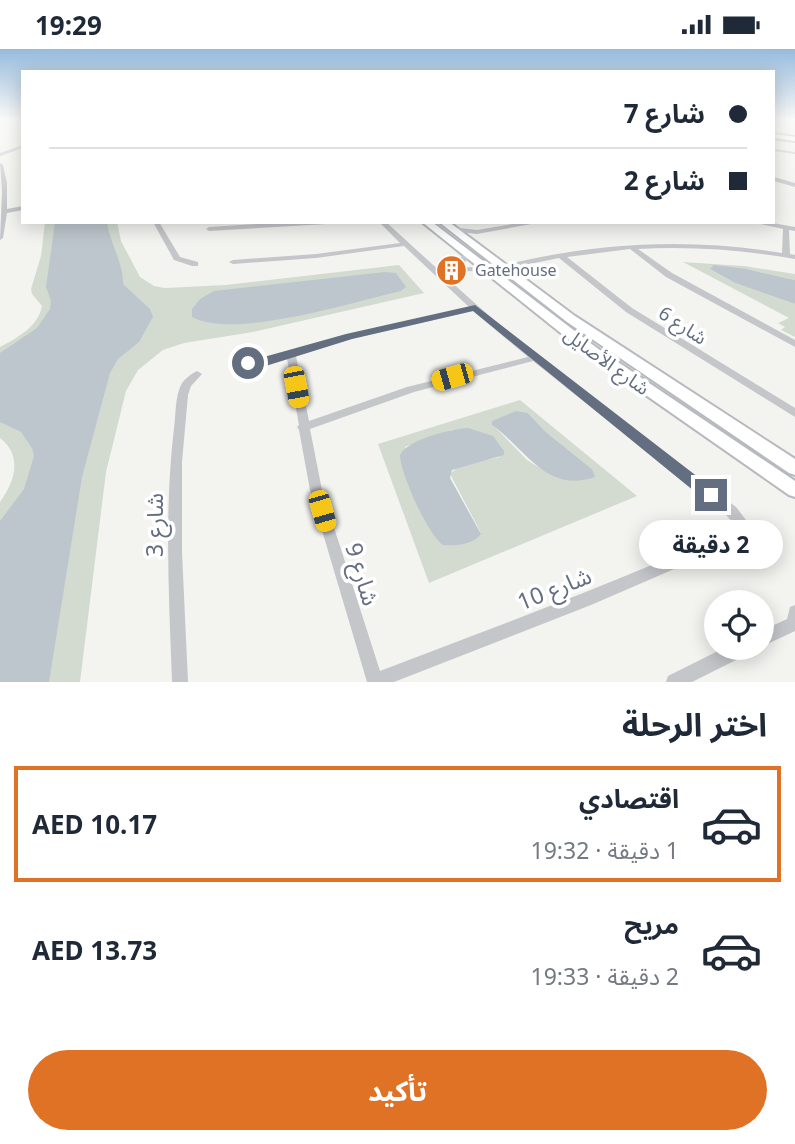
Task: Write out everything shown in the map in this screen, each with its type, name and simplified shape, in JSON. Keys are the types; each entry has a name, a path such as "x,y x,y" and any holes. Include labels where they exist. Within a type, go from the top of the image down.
{"main road":[{"name":"شارع الأصايل","path":"428,224 465,259 592,333 795,468"},
{"name":"شارع الأصايل","path":"447,225 465,259 487,271 603,359 795,490"}],"street":[{"path":"775,150 795,153"},
{"path":"0,165 5,185 5,211 0,238"},
{"path":"775,179 795,185"},
{"path":"5,211 21,208"},
{"path":"157,224 177,258 195,264"},
{"path":"209,229 268,224"},
{"path":"384,224 535,358"},
{"path":"447,225 482,232 527,224"},
{"path":"767,224 795,229"},
{"path":"786,227 786,256"},
{"path":"436,272 465,259 473,238 482,232"},
{"path":"233,262 324,255 405,244"},
{"path":"520,264 560,255 630,246 704,245 795,257"},
{"path":"630,246 678,280 795,344"},
{"name":"شارع 6","path":"560,255 629,310 795,413"},
{"path":"247,353 248,363 252,366 377,330 475,307"},
{"name":"شارع 9","path":"291,354 316,490 375,682"},
{"path":"303,427 411,389 535,358"},
{"name":"شارع 10","path":"375,682 586,600 697,553 735,535 742,524 731,511 535,358"},
{"name":"شارع 3","path":"180,682 175,552 176,462 183,395 186,385 197,374"},
{"path":"774,633 795,623 795,612"},
{"path":"674,682 718,660"}],"shaded area":[{"path":"45,224 117,224 121,241 140,277 154,286 165,288 225,285 399,265 424,293 253,332 184,343 163,350 138,370 126,391 106,472 80,682 0,682 0,502 10,486 14,461 12,453 0,438 0,347 26,331 40,313 42,306 31,289 41,256"},
{"path":"55,224 108,224 123,284 150,309 153,317 139,342 118,359 110,373 82,477 49,682 0,682 0,521 24,489 34,456 21,432 0,422 0,353 37,328 50,309 51,301 46,287"},
{"path":"683,262 744,266 795,274 795,280 747,269 710,269 735,283 795,304 795,337 781,330 785,327 778,323 789,318"},
{"path":"714,265 795,280 795,304 735,283 710,269"},
{"path":"396,273 406,287 401,291 325,310 263,322 211,323 192,317 192,309 200,299 214,291"},
{"path":"520,400 637,496 429,583 378,444","holes":["528,413 546,432 592,469 550,474 527,460 492,424 492,421","452,430 500,457 459,466 450,474 481,533 405,447"]},
{"path":"516,411 528,413 546,432 592,469 595,477 578,481 563,479 538,466 492,425 492,421"},
{"path":"468,428 493,436 504,455 452,470 450,478 481,534 469,543 443,545 430,529 416,503 400,455 421,440 451,430"}],"place":[{"name":"Gatehouse","path":"452,270"}],"route":[{"path":"248,363 256,365 349,337 475,307 535,358 711,495"}]}
